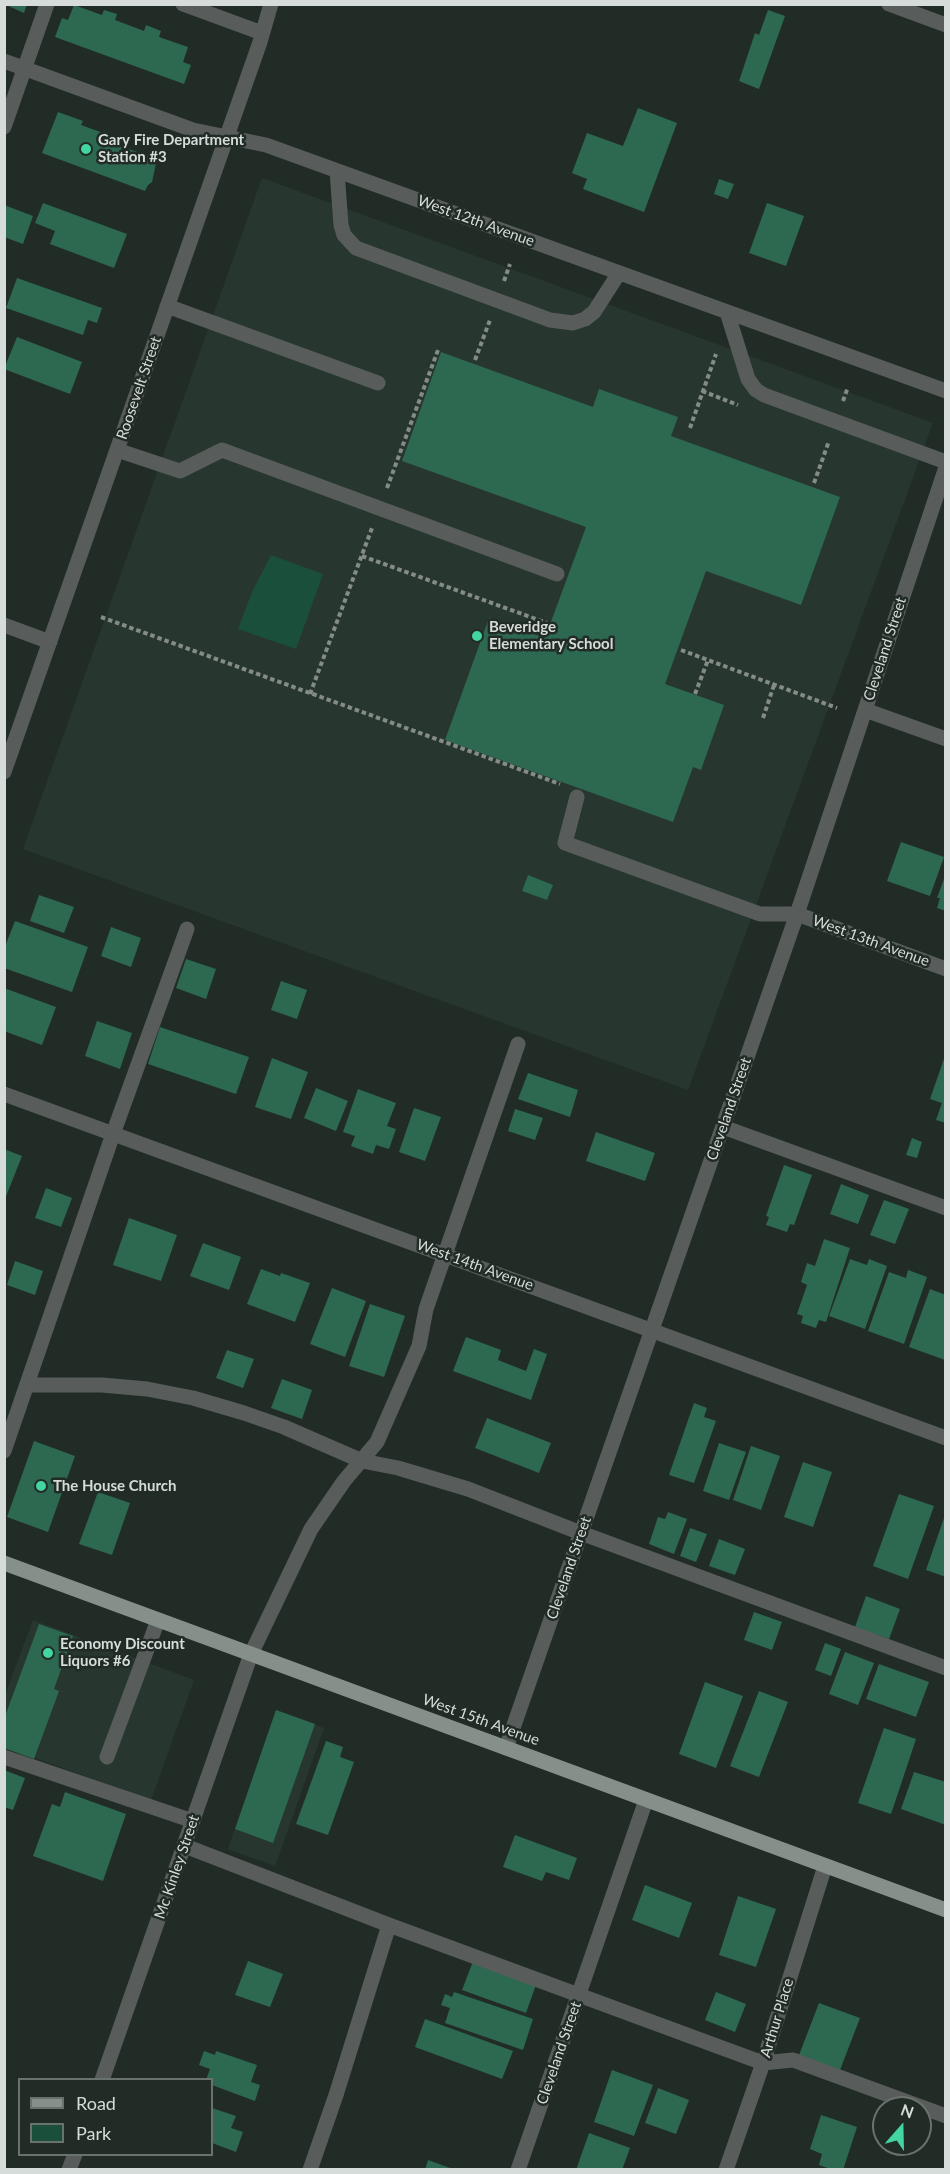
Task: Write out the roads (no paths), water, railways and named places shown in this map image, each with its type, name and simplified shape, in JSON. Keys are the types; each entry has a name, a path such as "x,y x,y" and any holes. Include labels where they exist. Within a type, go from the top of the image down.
{"main road":[{"name":"West 15th Avenue","path":"4,1563 945,1910"}],"street":[{"path":"4,127 47,4"},
{"path":"183,4 262,33"},
{"name":"Roosevelt Street","path":"4,772 271,4"},
{"path":"889,4 945,25"},
{"name":"West 12th Avenue","path":"4,61 193,130 266,145 945,391"},
{"path":"337,171 341,225 344,235 356,248 550,320 573,323 585,319 594,312 619,273"},
{"path":"167,306 378,383"},
{"path":"727,312 748,379 756,390 945,465"},
{"path":"117,450 180,471 222,450 557,574"},
{"name":"Cleveland Street","path":"506,1748 797,914 865,710 940,505 945,465"},
{"path":"4,625 50,642"},
{"path":"865,710 945,739"},
{"path":"577,797 565,843 760,914 797,914"},
{"name":"West 13th Avenue","path":"797,914 945,969"},
{"path":"4,1451 113,1134 187,929"},
{"name":"Mc Kinley Street","path":"102,2078 251,1654 311,1529 344,1481 377,1442 419,1346 426,1309 444,1254 518,1044"},
{"name":"West 14th Avenue","path":"4,1094 945,1438"},
{"path":"723,1127 945,1208"},
{"path":"27,1385 102,1385 147,1389 193,1398 244,1413 284,1427 362,1461 398,1468 468,1489 945,1668"},
{"path":"107,1757 158,1620"},
{"path":"4,1756 193,1821"},
{"name":"Cleveland Street","path":"518,2169 646,1800"},
{"path":"185,1846 389,1925 763,2063 793,2060 945,2116"},
{"name":"Arthur Place","path":"726,2169 763,2063 825,1866"},
{"path":"310,2169 336,2095 389,1925"}],"place":[{"name":"Gary Fire Department Station #3","path":"86,149"},
{"name":"Beveridge Elementary School","path":"477,636"},
{"name":"The House Church","path":"41,1486"},
{"name":"Economy Discount Liquors #6","path":"48,1653"}]}
